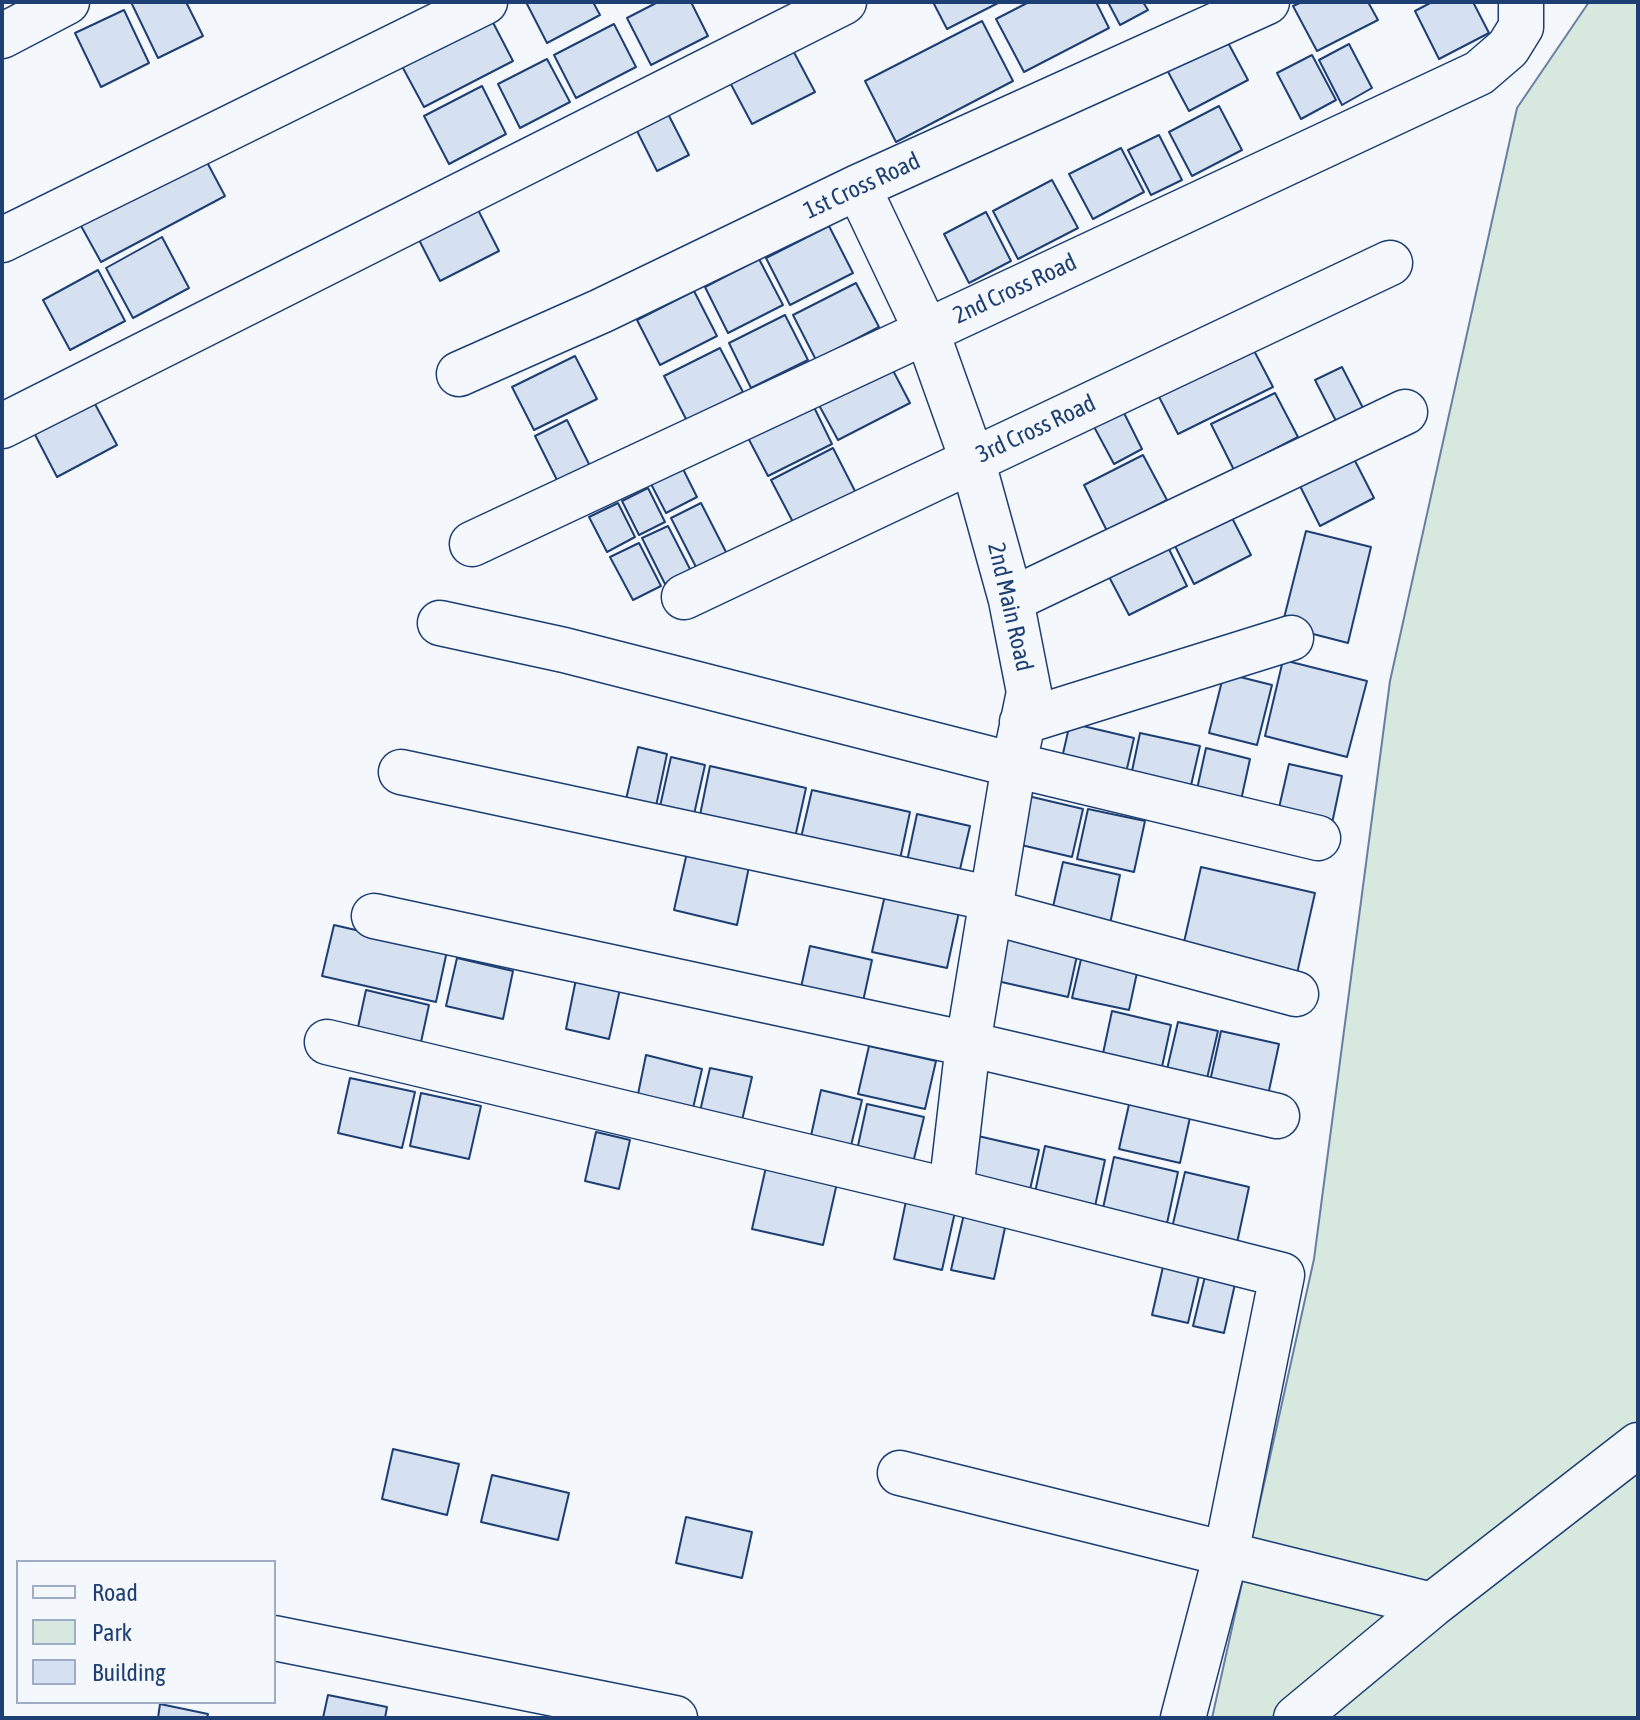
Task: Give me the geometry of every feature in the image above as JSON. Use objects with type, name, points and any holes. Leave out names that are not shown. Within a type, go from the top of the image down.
[{"type":"street","points":[[2,36],[67,2]]},
{"type":"street","points":[[2,240],[485,2]]},
{"type":"street","points":[[2,426],[844,2]]},
{"type":"street","name":"1st Cross Road","points":[[459,374],[601,311],[858,187],[1267,2]]},
{"type":"street","name":"2nd Cross Road","points":[[472,544],[1479,73],[1508,48],[1521,27],[1521,2]]},
{"type":"street","name":"2nd Main Road","points":[[858,187],[926,330],[972,459],[1011,600],[1029,692],[968,1044],[951,1191]]},
{"type":"street","name":"3rd Cross Road","points":[[684,597],[1390,263]]},
{"type":"street","points":[[1011,600],[1405,412]]},
{"type":"street","points":[[440,623],[564,650],[1014,765],[1318,838]]},
{"type":"street","points":[[1022,722],[1291,638]]},
{"type":"street","points":[[401,772],[992,905],[1296,994]]},
{"type":"street","points":[[374,916],[968,1044],[1277,1116]]},
{"type":"street","points":[[327,1042],[951,1191],[1282,1275],[1226,1554],[1183,1718]]},
{"type":"street","points":[[1296,1718],[1432,1605],[1638,1445]]},
{"type":"street","points":[[900,1473],[1432,1605]]},
{"type":"street","points":[[276,1638],[675,1718]]},
{"type":"green space","points":[[1589,2],[1638,2],[1638,1718],[1212,1718],[1314,1259],[1390,681],[1517,108]]},
{"type":"building","points":[[131,2],[186,2],[203,36],[158,58]]},
{"type":"building","points":[[526,2],[593,2],[600,15],[547,43]]},
{"type":"building","points":[[658,2],[691,2],[708,36],[651,65],[627,18]]},
{"type":"building","points":[[933,2],[1000,2],[947,29]]},
{"type":"building","points":[[1029,2],[1096,2],[1109,28],[1024,72],[996,19]]},
{"type":"building","points":[[1108,2],[1143,2],[1148,10],[1120,25]]},
{"type":"building","points":[[1302,2],[1368,2],[1378,20],[1317,51],[1293,6]]},
{"type":"building","points":[[1432,2],[1473,2],[1489,33],[1439,59],[1415,11]]},
{"type":"building","points":[[124,10],[149,63],[101,87],[75,33]]},
{"type":"building","points":[[487,11],[513,61],[424,107],[397,57]]},
{"type":"building","points":[[982,21],[1013,81],[896,142],[865,81]]},
{"type":"building","points":[[614,24],[636,67],[576,98],[554,55]]},
{"type":"building","points":[[1225,37],[1248,80],[1189,111],[1166,68]]},
{"type":"building","points":[[789,43],[815,92],[752,124],[726,75]]},
{"type":"building","points":[[1349,44],[1372,88],[1342,105],[1319,60]]},
{"type":"building","points":[[1312,55],[1336,100],[1301,119],[1277,73]]},
{"type":"building","points":[[547,59],[570,102],[520,128],[498,84]]},
{"type":"building","points":[[482,86],[506,134],[449,164],[424,116]]},
{"type":"building","points":[[664,106],[689,155],[657,171],[633,123]]},
{"type":"building","points":[[1219,106],[1242,150],[1192,176],[1169,132]]},
{"type":"building","points":[[1159,135],[1182,180],[1151,195],[1128,150]]},
{"type":"building","points":[[1121,148],[1144,192],[1093,219],[1069,174]]},
{"type":"building","points":[[200,149],[225,196],[101,262],[75,215]]},
{"type":"building","points":[[1052,180],[1078,228],[1018,259],[993,211]]},
{"type":"building","points":[[475,204],[499,251],[440,281],[416,234]]},
{"type":"building","points":[[986,212],[1011,261],[969,283],[944,234]]},
{"type":"building","points":[[829,226],[853,273],[790,305],[766,258]]},
{"type":"building","points":[[162,237],[189,288],[133,318],[106,268]]},
{"type":"building","points":[[759,259],[783,305],[728,333],[705,287]]},
{"type":"building","points":[[98,270],[125,321],[70,350],[43,300]]},
{"type":"building","points":[[856,283],[879,327],[816,360],[793,315]]},
{"type":"building","points":[[694,291],[717,336],[660,365],[637,320]]},
{"type":"building","points":[[785,315],[808,360],[751,388],[729,343]]},
{"type":"building","points":[[1249,341],[1273,387],[1178,434],[1155,389]]},
{"type":"building","points":[[720,348],[743,392],[687,421],[664,376]]},
{"type":"building","points":[[575,356],[597,399],[534,430],[512,387]]},
{"type":"building","points":[[887,359],[910,403],[838,440],[814,396]]},
{"type":"building","points":[[1342,367],[1363,408],[1336,421],[1315,380]]},
{"type":"building","points":[[88,391],[117,445],[57,477],[29,423]]},
{"type":"building","points":[[1275,393],[1298,437],[1234,470],[1211,424]]},
{"type":"building","points":[[810,399],[832,444],[768,476],[745,432]]},
{"type":"building","points":[[1122,409],[1142,449],[1114,464],[1092,423]]},
{"type":"building","points":[[567,420],[592,470],[560,486],[535,436]]},
{"type":"building","points":[[833,448],[856,493],[794,524],[771,480]]},
{"type":"building","points":[[1143,455],[1167,500],[1107,531],[1084,485]]},
{"type":"building","points":[[1353,457],[1374,498],[1320,526],[1299,484]]},
{"type":"building","points":[[682,467],[697,497],[666,513],[650,482]]},
{"type":"building","points":[[648,488],[665,522],[639,535],[622,501]]},
{"type":"building","points":[[618,503],[635,537],[607,552],[589,517]]},
{"type":"building","points":[[701,503],[727,554],[697,569],[671,518]]},
{"type":"building","points":[[1230,514],[1251,555],[1194,584],[1174,544]]},
{"type":"building","points":[[668,526],[691,571],[665,584],[642,538]]},
{"type":"building","points":[[1306,531],[1371,547],[1348,643],[1282,626]]},
{"type":"building","points":[[1165,541],[1187,586],[1129,615],[1106,571]]},
{"type":"building","points":[[639,543],[661,586],[633,600],[610,557]]},
{"type":"building","points":[[1283,660],[1367,681],[1347,757],[1265,736]]},
{"type":"building","points":[[1224,673],[1272,685],[1257,745],[1209,733]]},
{"type":"building","points":[[1070,723],[1134,738],[1123,786],[1059,771]]},
{"type":"building","points":[[1140,733],[1200,746],[1187,803],[1128,790]]},
{"type":"building","points":[[638,747],[667,754],[655,811],[625,804]]},
{"type":"building","points":[[1206,748],[1250,759],[1238,814],[1194,803]]},
{"type":"building","points":[[671,757],[705,765],[693,819],[659,811]]},
{"type":"building","points":[[1289,764],[1342,776],[1330,833],[1276,821]]},
{"type":"building","points":[[710,766],[806,788],[794,842],[699,820]]},
{"type":"building","points":[[812,790],[910,812],[899,864],[800,842]]},
{"type":"building","points":[[1028,796],[1083,809],[1072,857],[1017,844]]},
{"type":"building","points":[[1088,809],[1145,821],[1134,872],[1077,859]]},
{"type":"building","points":[[917,814],[970,826],[958,878],[906,866]]},
{"type":"building","points":[[688,848],[750,862],[737,925],[674,910]]},
{"type":"building","points":[[1063,862],[1120,875],[1109,929],[1051,916]]},
{"type":"building","points":[[1201,867],[1315,893],[1296,978],[1182,951]]},
{"type":"building","points":[[885,895],[959,912],[947,968],[872,952]]},
{"type":"building","points":[[334,925],[447,951],[436,1002],[322,976]]},
{"type":"building","points":[[1007,935],[1078,951],[1068,997],[997,981]]},
{"type":"building","points":[[810,946],[872,960],[862,1006],[800,992]]},
{"type":"building","points":[[1082,955],[1138,968],[1129,1010],[1072,998]]},
{"type":"building","points":[[457,958],[513,971],[503,1019],[446,1006]]},
{"type":"building","points":[[576,979],[620,989],[609,1039],[566,1029]]},
{"type":"building","points":[[366,990],[429,1005],[418,1056],[355,1041]]},
{"type":"building","points":[[1112,1011],[1171,1025],[1160,1076],[1101,1063]]},
{"type":"building","points":[[1178,1022],[1218,1031],[1205,1087],[1165,1078]]},
{"type":"building","points":[[1221,1031],[1279,1044],[1267,1100],[1209,1086]]},
{"type":"building","points":[[869,1046],[936,1061],[925,1109],[858,1094]]},
{"type":"building","points":[[646,1055],[702,1069],[691,1117],[636,1104]]},
{"type":"building","points":[[710,1068],[752,1077],[740,1129],[698,1120]]},
{"type":"building","points":[[350,1078],[415,1092],[402,1148],[338,1133]]},
{"type":"building","points":[[821,1090],[862,1100],[849,1154],[809,1145]]},
{"type":"building","points":[[421,1093],[481,1106],[469,1159],[410,1146]]},
{"type":"building","points":[[1130,1100],[1191,1113],[1180,1163],[1119,1149]]},
{"type":"building","points":[[867,1104],[924,1117],[912,1167],[856,1155]]},
{"type":"building","points":[[596,1132],[630,1140],[619,1189],[585,1181]]},
{"type":"building","points":[[978,1136],[1039,1150],[1029,1194],[968,1180]]},
{"type":"building","points":[[1045,1146],[1105,1160],[1094,1211],[1034,1197]]},
{"type":"building","points":[[1114,1157],[1178,1172],[1166,1228],[1102,1213]]},
{"type":"building","points":[[766,1167],[837,1183],[823,1245],[752,1229]]},
{"type":"building","points":[[1185,1172],[1249,1187],[1237,1243],[1172,1228]]},
{"type":"building","points":[[906,1201],[955,1212],[942,1270],[894,1259]]},
{"type":"building","points":[[964,1214],[1006,1223],[994,1279],[951,1270]]},
{"type":"building","points":[[1165,1258],[1201,1267],[1188,1323],[1152,1315]]},
{"type":"building","points":[[1207,1268],[1237,1275],[1224,1333],[1193,1326]]},
{"type":"building","points":[[393,1449],[459,1464],[447,1515],[382,1499]]},
{"type":"building","points":[[492,1475],[569,1493],[558,1540],[481,1522]]},
{"type":"building","points":[[686,1517],[752,1532],[742,1578],[676,1563]]},
{"type":"building","points":[[328,1695],[387,1707],[385,1718],[323,1718]]},
{"type":"building","points":[[160,1704],[208,1714],[207,1718],[158,1718]]}]
